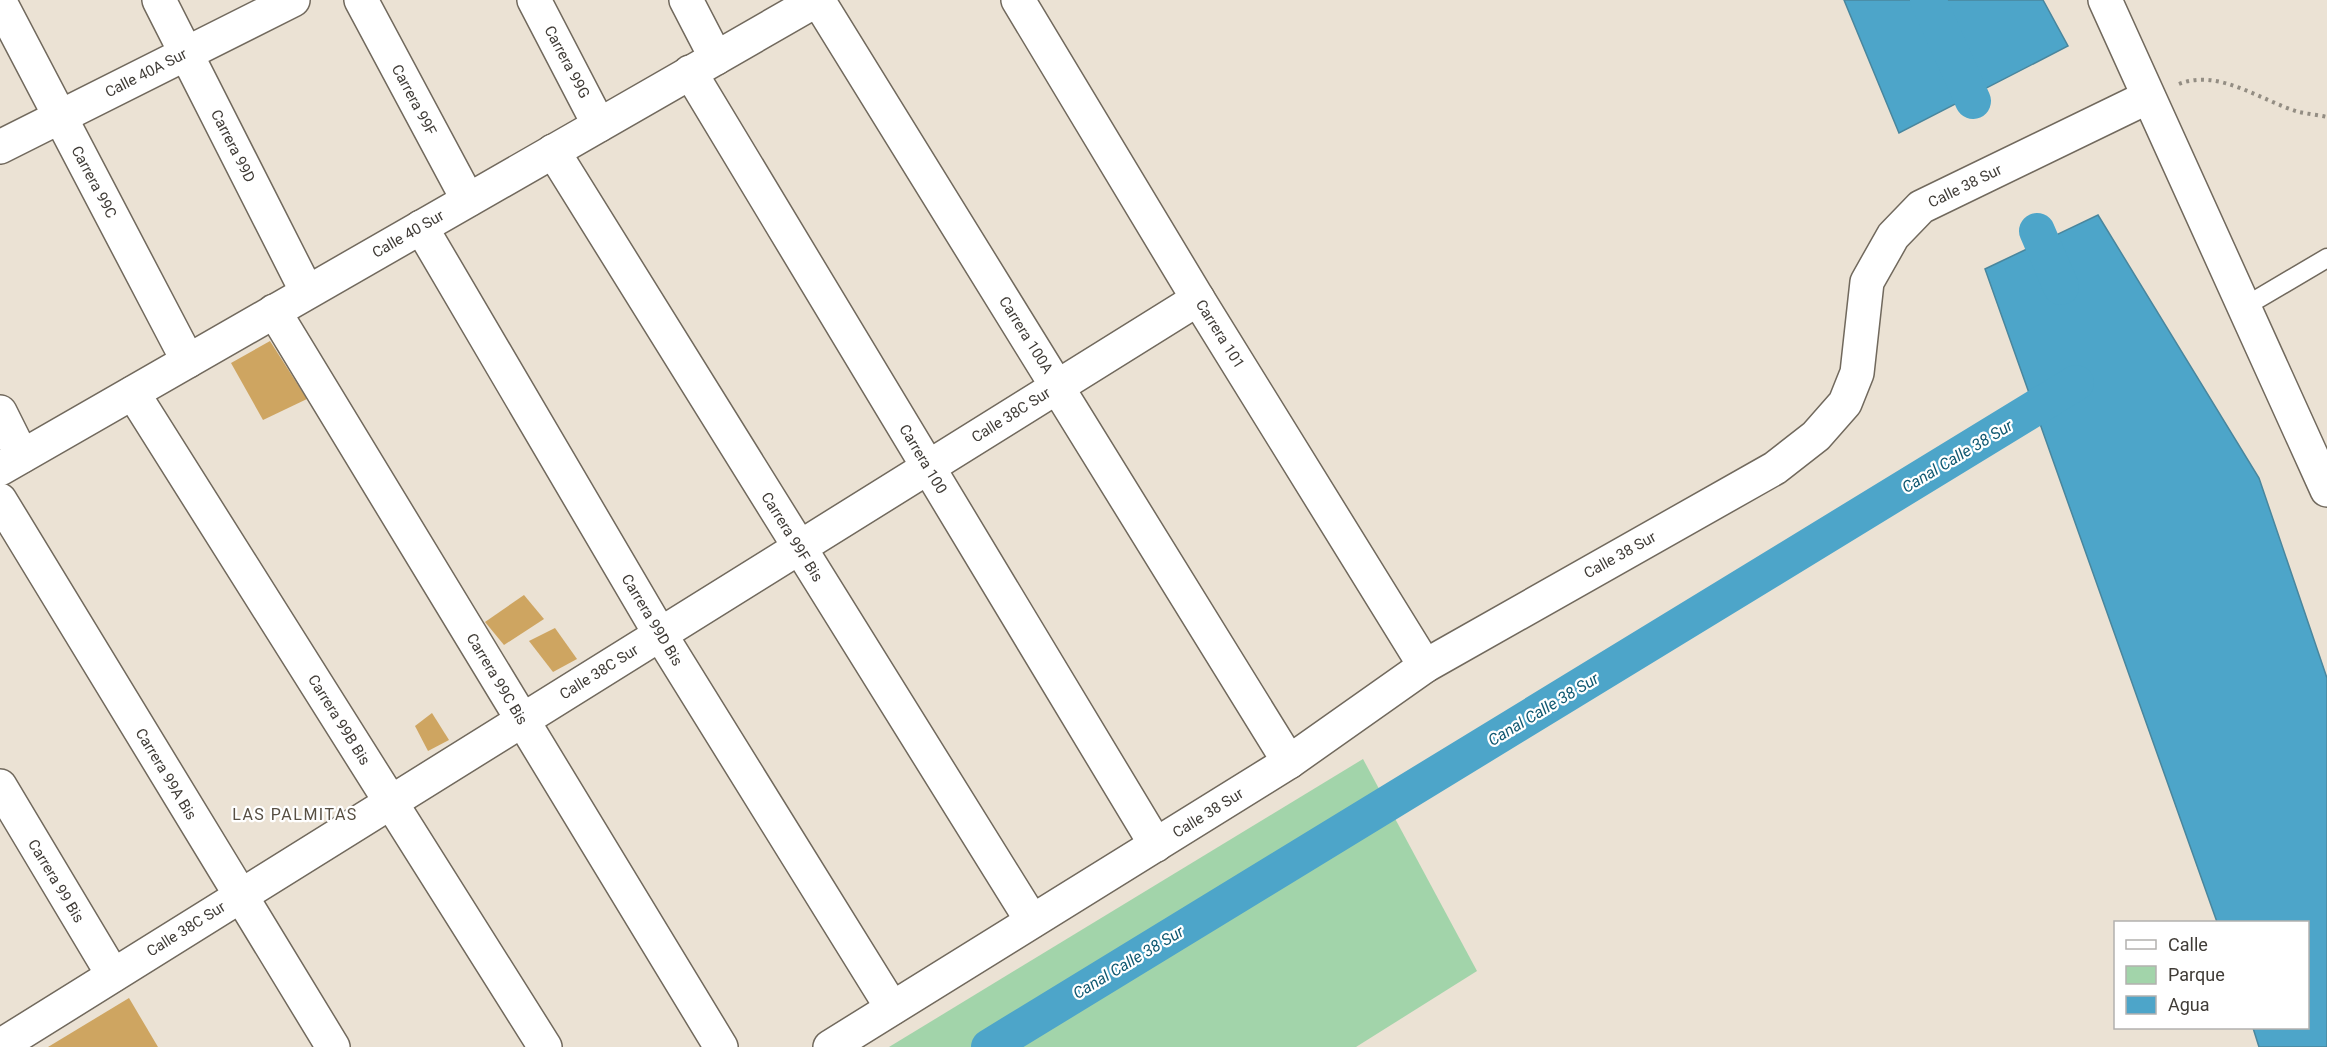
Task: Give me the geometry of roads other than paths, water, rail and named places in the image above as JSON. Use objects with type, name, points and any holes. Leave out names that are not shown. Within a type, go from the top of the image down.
[{"type":"street","name":"Carrera 99D","points":[[159,0],[307,292]]},
{"type":"street","name":"Calle 40A Sur","points":[[0,147],[293,0]]},
{"type":"street","name":"Carrera 99F","points":[[361,0],[468,200]]},
{"type":"street","name":"Carrera 99G","points":[[534,0],[599,125]]},
{"type":"street","name":"Carrera 100","points":[[686,0],[703,65],[928,467],[1156,845]]},
{"type":"street","name":"Calle 40 Sur","points":[[11,462],[818,0]]},
{"type":"street","name":"Carrera 100A","points":[[818,0],[1289,762]]},
{"type":"street","name":"Carrera 101","points":[[1018,0],[1198,299],[1425,666]]},
{"type":"street","points":[[2105,0],[2327,490]]},
{"type":"street","name":"Carrera 99C","points":[[0,2],[188,361]]},
{"type":"street","name":"Calle 38 Sur","points":[[830,1047],[1289,762],[1425,666],[1775,468],[1816,436],[1845,403],[1857,373],[1867,282],[1893,236],[1921,207],[2148,97]]},
{"type":"street","name":"Carrera 99F Bis","points":[[553,151],[1032,921]]},
{"type":"street","name":"Carrera 99D Bis","points":[[421,227],[660,634],[892,1008]]},
{"type":"street","name":"Calle 38C Sur","points":[[0,1046],[1198,299]]},
{"type":"street","name":"Carrera 99C Bis","points":[[274,311],[720,1047]]},
{"type":"street","name":"Carrera 99B Bis","points":[[133,393],[546,1047]]},
{"type":"street","points":[[0,412],[11,462]]},
{"type":"street","name":"Carrera 99A Bis","points":[[0,500],[333,1047]]},
{"type":"street","name":"Carrera 99 Bis","points":[[0,786],[113,975]]},
{"type":"lane","points":[[2244,308],[2327,258]]},
{"type":"water","points":[[1844,0],[2043,0],[2068,46],[1899,133]]},
{"type":"water","points":[[2098,215],[2259,478],[2327,678],[2327,1047],[2259,1047],[2253,1029],[2309,1029],[2309,921],[2217,921],[1985,269]]},
{"type":"waterway","points":[[1928,0],[1973,101]]},
{"type":"waterway","points":[[2037,231],[2061,287]]},
{"type":"waterway","name":"Canal Calle 38 Sur","points":[[989,1047],[2076,383]]},
{"type":"district","name":"LAS PALMITAS","points":[[295,814]]}]
